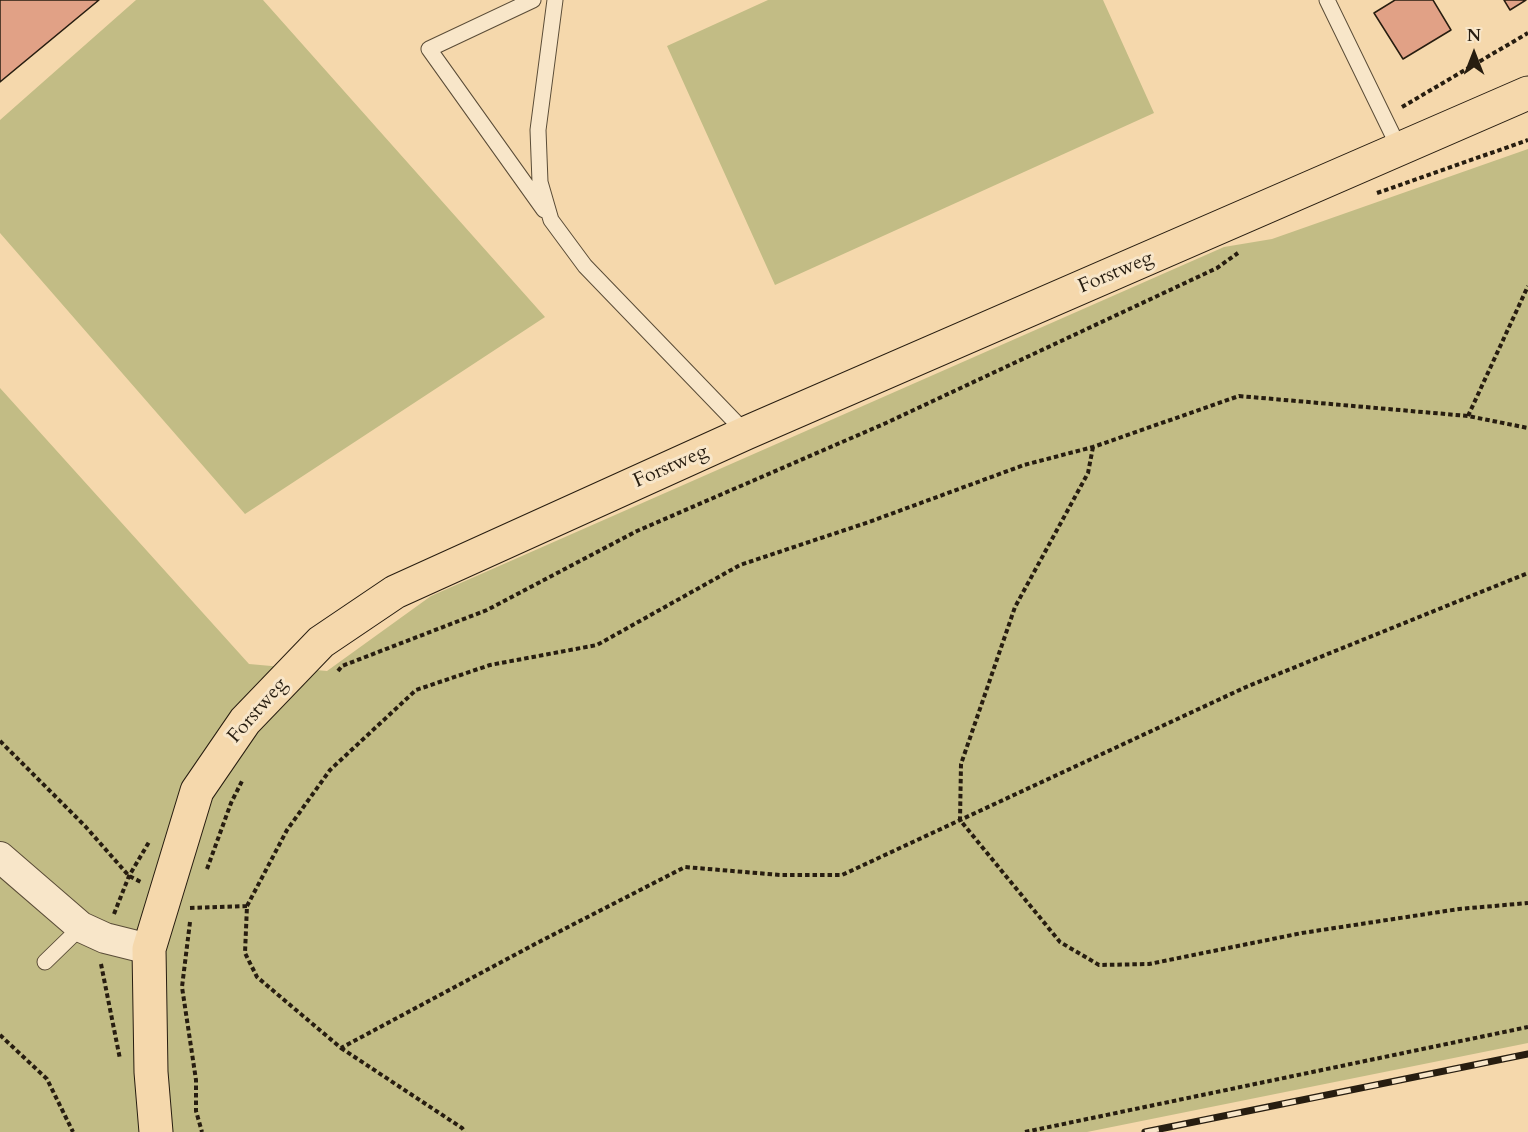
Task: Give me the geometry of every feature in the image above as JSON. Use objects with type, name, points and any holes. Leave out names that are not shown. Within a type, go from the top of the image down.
[{"type":"main road","name":"Forstweg","points":[[156,1132],[151,1072],[149,949],[184,901],[197,791],[245,721],[321,642],[395,592],[746,433],[1528,93]]},
{"type":"street","points":[[0,858],[81,927],[105,938],[149,949]]},
{"type":"lane","points":[[533,0],[429,49],[585,266],[746,433]]},
{"type":"lane","points":[[551,220],[540,182],[538,130],[555,0]]},
{"type":"lane","points":[[1327,0],[1400,150]]},
{"type":"lane","points":[[45,962],[81,927]]},
{"type":"path","points":[[1375,194],[1528,140]]},
{"type":"path","points":[[334,674],[342,666],[487,610],[637,531],[939,398],[1217,268],[1242,250]]},
{"type":"path","points":[[1468,416],[1528,286]]},
{"type":"path","points":[[465,1132],[341,1048],[257,977],[245,953],[247,906],[287,830],[330,770],[416,690],[490,664],[597,645],[740,565],[869,522],[1024,465],[1093,447],[1239,396],[1468,416],[1528,428]]},
{"type":"path","points":[[1093,447],[1088,473],[1015,607],[961,764],[960,820],[1060,942],[1100,965],[1149,964],[1302,933],[1459,909],[1528,903]]},
{"type":"path","points":[[341,1048],[685,867],[780,875],[842,875],[1246,687],[1528,573]]},
{"type":"path","points":[[0,741],[85,826],[129,876],[184,901],[247,906]]},
{"type":"path","points":[[204,877],[231,803],[246,774]]},
{"type":"path","points":[[184,901],[182,987],[196,1080],[196,1111],[202,1132]]},
{"type":"path","points":[[1025,1132],[1528,1027]]},
{"type":"path","points":[[0,1035],[47,1079],[73,1132]]},
{"type":"shaded area","points":[[136,0],[263,0],[545,317],[245,514],[0,233],[0,120]]},
{"type":"shaded area","points":[[768,0],[1103,0],[1154,113],[775,285],[667,46]]},
{"type":"shaded area","points":[[1528,149],[1528,1043],[1087,1132],[0,1132],[0,388],[249,664],[327,671],[431,596],[1224,247],[1272,239]]},
{"type":"building","points":[[0,0],[99,0],[0,82]]},
{"type":"building","points":[[1395,0],[1433,0],[1451,30],[1403,59],[1374,13]]},
{"type":"building","points":[[1504,0],[1526,0],[1510,10]]},
{"type":"railway","points":[[1145,1132],[1528,1054]]}]
